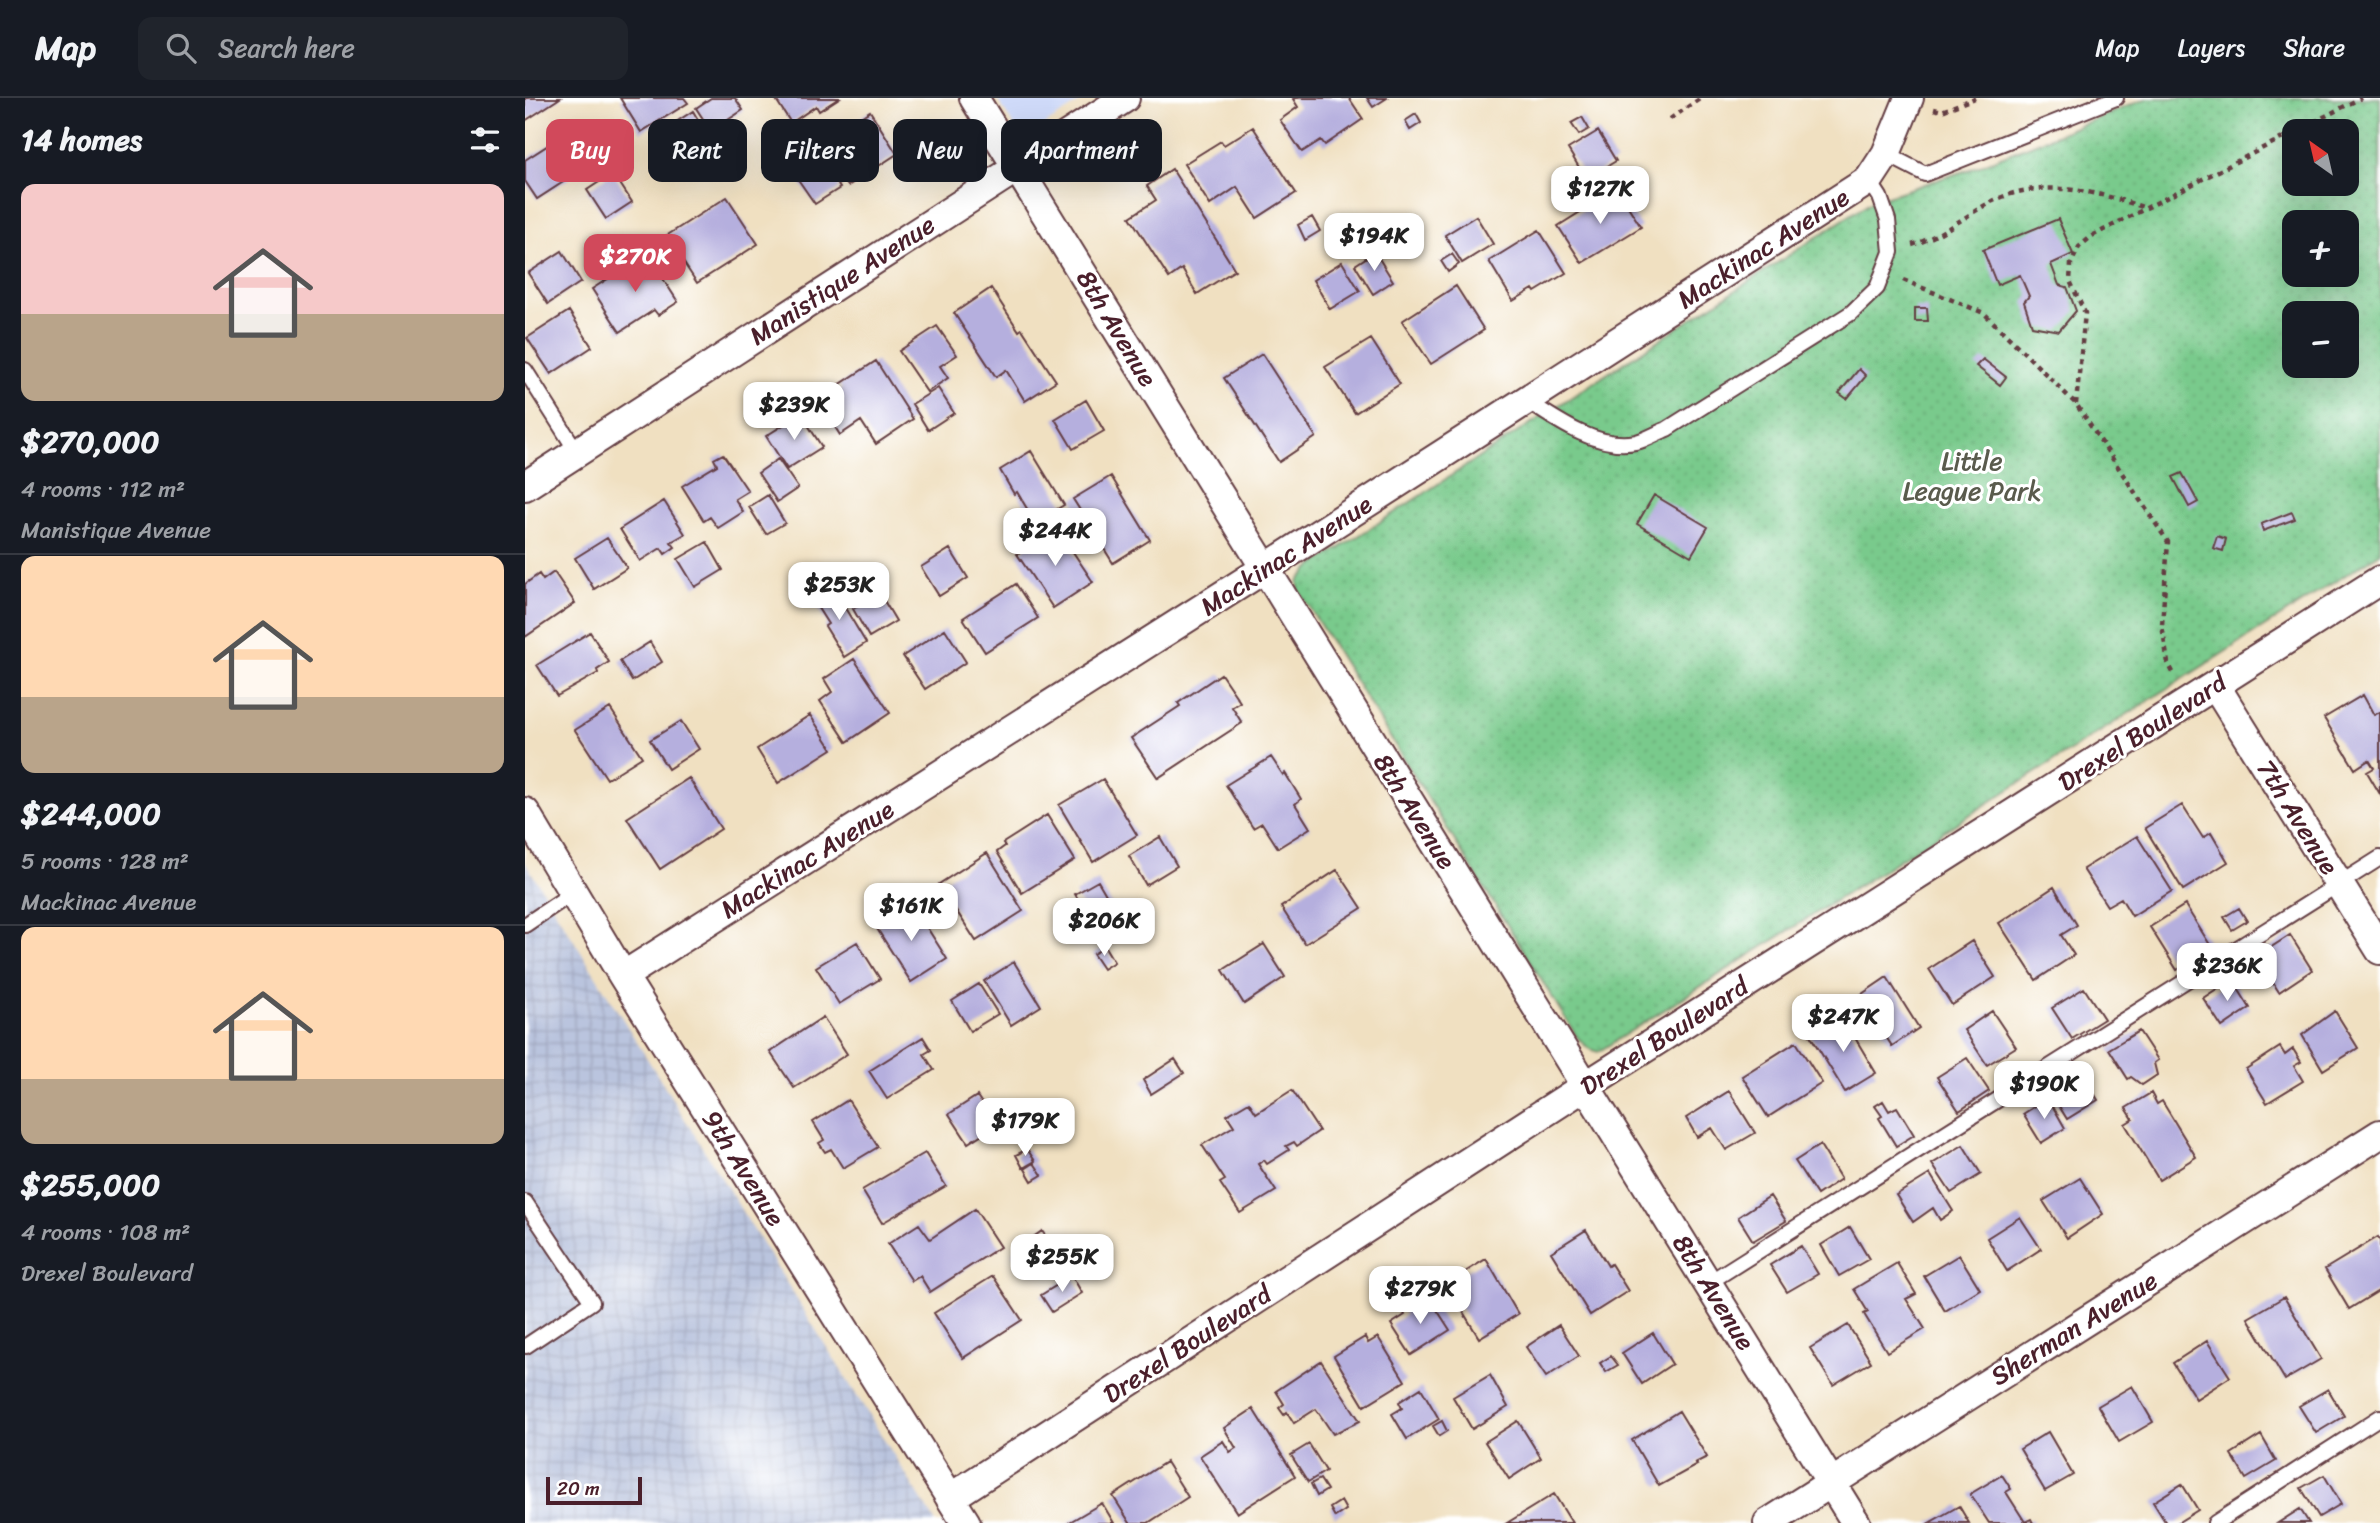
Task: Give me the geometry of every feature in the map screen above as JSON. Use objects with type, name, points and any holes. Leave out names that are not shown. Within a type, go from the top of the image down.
[{"type":"street","name":"8th Avenue","points":[[974,98],[1001,140]]},
{"type":"street","name":"Manistique Avenue","points":[[1092,119],[1125,98]]},
{"type":"street","name":"Mackinac Avenue","points":[[623,976],[1264,569],[1869,180],[1921,103]]},
{"type":"street","name":"Manistique Avenue","points":[[525,485],[1001,177]]},
{"type":"street","name":"8th Avenue","points":[[1028,182],[1264,569],[1587,1085],[1856,1523]]},
{"type":"street","name":"Drexel Boulevard","points":[[950,1498],[1587,1085],[2380,580]]},
{"type":"street","name":"7th Avenue","points":[[2215,685],[2380,950]]},
{"type":"street","name":"9th Avenue","points":[[525,811],[623,976],[966,1523]]},
{"type":"street","name":"Sherman Avenue","points":[[1768,1523],[2380,1134]]},
{"type":"lane","points":[[1886,154],[1925,174],[2116,98]]},
{"type":"lane","points":[[1526,400],[1560,424],[1584,434],[1607,441],[1636,442],[1667,429],[1851,313],[1877,288],[1891,251],[1888,220],[1880,197],[1869,180]]},
{"type":"lane","points":[[525,370],[577,452]]},
{"type":"lane","points":[[1708,1283],[2380,858]]},
{"type":"lane","points":[[525,925],[573,892]]},
{"type":"lane","points":[[525,1202],[592,1302],[525,1345]]},
{"type":"lane","points":[[2215,1523],[2380,1416]]},
{"type":"path","points":[[1670,119],[1701,98]]},
{"type":"path","points":[[1921,103],[1942,111],[1975,98]]},
{"type":"path","points":[[2320,119],[2361,98]]},
{"type":"path","points":[[2076,404],[2085,313],[2070,281],[2071,264],[2079,247],[2092,236],[2282,139]]},
{"type":"path","points":[[1891,251],[1931,239],[1994,200],[2029,189],[2062,188],[2146,208]]},
{"type":"path","points":[[1883,272],[1984,313],[2076,404],[2168,542],[2162,625],[2168,663],[2189,702]]},
{"type":"shaded area","points":[[996,98],[1087,98],[1054,119],[1010,119]]},
{"type":"shaded area","points":[[525,862],[936,1523],[525,1523]]},
{"type":"green space","name":"Little League Park","points":[[2148,98],[2380,98],[2380,553],[1598,1052],[1588,1048],[1577,1037],[1299,591],[1298,581],[1311,567],[1872,201],[1971,169]]},
{"type":"building","points":[[525,98],[560,98],[525,121]]},
{"type":"building","points":[[620,98],[684,98],[688,103],[662,119],[648,119],[648,128],[641,132]]},
{"type":"building","points":[[711,98],[735,98],[743,110],[729,119],[703,119],[696,108]]},
{"type":"building","points":[[775,98],[839,98],[819,111],[816,106],[797,119],[788,119]]},
{"type":"building","points":[[1349,98],[1363,119],[1325,145],[1321,140],[1302,152],[1280,120],[1298,107],[1293,99]]},
{"type":"building","points":[[1367,98],[1387,98],[1373,107]]},
{"type":"building","points":[[693,111],[698,119],[681,119]]},
{"type":"building","points":[[870,111],[875,119],[858,119]]},
{"type":"building","points":[[1416,114],[1421,123],[1410,130],[1405,121]]},
{"type":"building","points":[[1582,117],[1589,129],[1579,135],[1571,123]]},
{"type":"building","points":[[879,125],[893,148],[893,157],[879,166]]},
{"type":"building","points":[[1253,127],[1296,193],[1257,218],[1237,187],[1210,205],[1184,164],[1221,141],[1224,145]]},
{"type":"building","points":[[1598,131],[1616,161],[1586,179],[1568,149]]},
{"type":"building","points":[[546,147],[546,182],[563,182],[537,199],[525,181],[525,160]]},
{"type":"building","points":[[1172,169],[1235,270],[1197,294],[1182,269],[1169,278],[1130,217],[1156,200],[1147,186],[1153,182],[1162,182],[1162,176]]},
{"type":"building","points":[[599,182],[619,182],[632,202],[606,219],[587,190]]},
{"type":"building","points":[[800,182],[842,182],[838,185],[840,188],[815,204]]},
{"type":"building","points":[[1617,189],[1641,227],[1582,263],[1558,226]]},
{"type":"building","points":[[727,197],[758,244],[697,283],[666,236]]},
{"type":"building","points":[[1476,216],[1493,244],[1462,263],[1445,235]]},
{"type":"building","points":[[1312,217],[1320,231],[1305,240],[1298,225]]},
{"type":"building","points":[[2058,219],[2073,254],[2051,264],[2059,285],[2067,287],[2076,311],[2059,331],[2032,326],[2024,302],[2029,296],[2020,275],[1997,285],[1983,250]]},
{"type":"building","points":[[1539,230],[1566,273],[1535,292],[1533,289],[1513,301],[1489,261]]},
{"type":"building","points":[[562,251],[581,282],[548,304],[528,273]]},
{"type":"building","points":[[1375,252],[1393,281],[1373,294],[1355,265]]},
{"type":"building","points":[[647,254],[678,302],[658,315],[654,310],[620,332],[592,289]]},
{"type":"building","points":[[1452,254],[1459,264],[1448,272],[1441,261]]},
{"type":"building","points":[[1342,262],[1360,291],[1330,309],[1313,280]]},
{"type":"building","points":[[1456,286],[1484,330],[1431,364],[1402,321]]},
{"type":"building","points":[[991,288],[1056,381],[1025,401],[1006,370],[996,377],[954,313]]},
{"type":"building","points":[[1915,308],[1927,308],[1928,321],[1915,321]]},
{"type":"building","points":[[569,311],[592,347],[551,374],[527,338]]},
{"type":"building","points":[[937,326],[957,355],[940,366],[948,378],[927,392],[899,351]]},
{"type":"building","points":[[1371,339],[1400,384],[1355,413],[1325,367]]},
{"type":"building","points":[[1262,354],[1316,437],[1279,462],[1224,378]]},
{"type":"building","points":[[1983,359],[2006,377],[2000,385],[1976,366]]},
{"type":"building","points":[[876,361],[913,419],[876,444],[861,421],[840,435],[820,403],[842,389],[839,385]]},
{"type":"building","points":[[1859,369],[1866,376],[1847,399],[1839,393]]},
{"type":"building","points":[[938,388],[954,413],[928,430],[912,404]]},
{"type":"building","points":[[1086,400],[1104,431],[1073,449],[1055,419]]},
{"type":"building","points":[[801,414],[822,447],[787,469],[766,436]]},
{"type":"building","points":[[1031,451],[1064,505],[1035,522],[1000,470]]},
{"type":"building","points":[[723,454],[748,491],[735,499],[743,512],[718,528],[710,517],[704,521],[682,486],[717,465],[714,459]]},
{"type":"building","points":[[778,459],[798,488],[777,502],[758,473]]},
{"type":"building","points":[[2182,473],[2198,502],[2189,507],[2173,477]]},
{"type":"building","points":[[1111,476],[1150,540],[1113,563],[1073,499]]},
{"type":"building","points":[[768,495],[785,523],[766,534],[749,507]]},
{"type":"building","points":[[1654,495],[1708,527],[1691,556],[1637,524]]},
{"type":"building","points":[[664,501],[685,534],[671,542],[675,547],[665,554],[661,548],[640,561],[620,529]]},
{"type":"building","points":[[2292,512],[2295,519],[2263,531],[2261,524]]},
{"type":"building","points":[[1057,528],[1093,582],[1053,608],[1017,554]]},
{"type":"building","points":[[2217,536],[2226,539],[2223,551],[2213,548]]},
{"type":"building","points":[[607,538],[627,568],[594,589],[575,558]]},
{"type":"building","points":[[707,542],[723,570],[695,587],[678,559]]},
{"type":"building","points":[[950,549],[968,578],[939,596],[921,567]]},
{"type":"building","points":[[554,572],[575,603],[525,637],[525,584],[539,574],[543,580]]},
{"type":"building","points":[[1016,584],[1038,618],[985,652],[963,618]]},
{"type":"building","points":[[826,587],[832,595],[836,593],[866,643],[844,657],[825,626],[828,624],[813,595]]},
{"type":"building","points":[[880,594],[896,621],[869,637],[853,609]]},
{"type":"building","points":[[945,629],[966,662],[925,689],[903,656]]},
{"type":"building","points":[[590,632],[609,662],[597,670],[598,673],[557,696],[537,665]]},
{"type":"building","points":[[650,642],[662,662],[632,681],[620,661]]},
{"type":"building","points":[[854,659],[890,713],[847,742],[820,701],[832,692],[824,679]]},
{"type":"building","points":[[1221,674],[1240,702],[1232,707],[1242,723],[1158,778],[1131,738],[1180,706],[1178,703]]},
{"type":"building","points":[[2363,695],[2374,715],[2380,712],[2380,794],[2367,772],[2374,768],[2369,760],[2355,769],[2324,718]]},
{"type":"building","points":[[610,708],[642,757],[607,779],[575,730]]},
{"type":"building","points":[[810,715],[832,749],[778,783],[757,749]]},
{"type":"building","points":[[681,721],[699,749],[668,769],[650,740]]},
{"type":"building","points":[[1271,757],[1301,799],[1295,804],[1310,828],[1278,848],[1262,823],[1253,828],[1226,785]]},
{"type":"building","points":[[689,778],[721,829],[660,869],[627,818]]},
{"type":"building","points":[[1103,779],[1137,835],[1093,862],[1059,805]]},
{"type":"building","points":[[2182,805],[2203,838],[2211,833],[2228,862],[2183,890],[2145,828]]},
{"type":"building","points":[[1047,815],[1075,860],[1022,893],[997,852],[1005,846],[1003,843]]},
{"type":"building","points":[[2137,836],[2172,891],[2132,916],[2121,898],[2107,906],[2083,869]]},
{"type":"building","points":[[1160,837],[1177,866],[1146,885],[1129,856]]},
{"type":"building","points":[[987,853],[1023,911],[976,941],[939,884]]},
{"type":"building","points":[[1337,870],[1362,908],[1305,944],[1281,907]]},
{"type":"building","points":[[1098,881],[1116,912],[1094,926],[1075,894]]},
{"type":"building","points":[[2054,887],[2077,925],[2061,935],[2074,955],[2036,980],[1999,923]]},
{"type":"building","points":[[912,904],[947,959],[911,982],[876,927]]},
{"type":"building","points":[[2185,905],[2212,948],[2177,970],[2150,927]]},
{"type":"building","points":[[2239,908],[2247,921],[2232,930],[2224,917]]},
{"type":"building","points":[[2290,935],[2312,970],[2279,992],[2256,957]]},
{"type":"building","points":[[1972,941],[1995,977],[1952,1005],[1929,969]]},
{"type":"building","points":[[857,942],[880,979],[839,1004],[816,967]]},
{"type":"building","points":[[1264,944],[1285,977],[1244,1004],[1223,970]]},
{"type":"building","points":[[1105,947],[1114,962],[1103,969],[1093,954]]},
{"type":"building","points":[[1014,962],[1041,1006],[1011,1025],[984,981]]},
{"type":"building","points":[[1887,977],[1919,1028],[1892,1046],[1859,996]]},
{"type":"building","points":[[2232,979],[2250,1008],[2222,1027],[2203,998]]},
{"type":"building","points":[[979,984],[998,1014],[970,1031],[952,1001]]},
{"type":"building","points":[[2084,988],[2104,1019],[2072,1039],[2052,1008]]},
{"type":"building","points":[[1992,1011],[2016,1047],[1987,1065],[1964,1030]]},
{"type":"building","points":[[2335,1011],[2358,1048],[2323,1070],[2302,1035]]},
{"type":"building","points":[[1842,1016],[1876,1073],[1845,1092],[1810,1035]]},
{"type":"building","points":[[823,1017],[847,1054],[794,1088],[770,1052]]},
{"type":"building","points":[[2139,1031],[2158,1060],[2154,1063],[2157,1075],[2142,1085],[2131,1077],[2128,1079],[2109,1049]]},
{"type":"building","points":[[923,1037],[931,1050],[924,1054],[934,1070],[887,1099],[869,1071]]},
{"type":"building","points":[[1796,1042],[1822,1083],[1768,1117],[1742,1076]]},
{"type":"building","points":[[2280,1047],[2285,1055],[2293,1049],[2301,1062],[2294,1066],[2303,1081],[2267,1103],[2246,1069]]},
{"type":"building","points":[[1967,1058],[1989,1091],[1959,1111],[1937,1077]]},
{"type":"building","points":[[1175,1059],[1184,1073],[1151,1094],[1143,1080]]},
{"type":"building","points":[[2079,1069],[2098,1100],[2067,1119],[2048,1088]]},
{"type":"building","points":[[1292,1090],[1319,1131],[1297,1146],[1294,1142],[1286,1146],[1289,1150],[1267,1164],[1264,1160],[1258,1164],[1276,1191],[1240,1213],[1220,1183],[1225,1180],[1202,1145],[1234,1126],[1227,1115],[1249,1102],[1256,1113]]},
{"type":"building","points":[[1729,1091],[1755,1133],[1726,1150],[1712,1128],[1697,1137],[1686,1118]]},
{"type":"building","points":[[2151,1093],[2157,1104],[2162,1101],[2196,1157],[2159,1180],[2125,1124],[2133,1119],[2126,1108]]},
{"type":"building","points":[[977,1096],[996,1125],[968,1143],[949,1114]]},
{"type":"building","points":[[2048,1098],[2065,1128],[2041,1143],[2023,1114]]},
{"type":"building","points":[[848,1100],[878,1147],[843,1168],[831,1149],[825,1152],[819,1143],[824,1140],[813,1122]]},
{"type":"building","points":[[1883,1101],[1889,1111],[1897,1107],[1914,1135],[1896,1146],[1875,1106]]},
{"type":"building","points":[[1029,1122],[1036,1134],[1026,1140],[1019,1128]]},
{"type":"building","points":[[1820,1145],[1841,1179],[1817,1195],[1795,1161]]},
{"type":"building","points":[[1963,1145],[1981,1174],[1951,1193],[1932,1164]]},
{"type":"building","points":[[1027,1149],[1035,1161],[1023,1168],[1016,1155]]},
{"type":"building","points":[[925,1153],[946,1186],[882,1223],[862,1190]]},
{"type":"building","points":[[1034,1163],[1042,1175],[1032,1181],[1025,1169]]},
{"type":"building","points":[[1930,1174],[1953,1211],[1940,1220],[1933,1208],[1913,1222],[1896,1195]]},
{"type":"building","points":[[2080,1178],[2103,1214],[2067,1238],[2043,1201]]},
{"type":"building","points":[[1770,1196],[1786,1221],[1753,1241],[1738,1217]]},
{"type":"building","points":[[975,1209],[1000,1247],[930,1292],[920,1276],[912,1281],[888,1244],[919,1224],[930,1239]]},
{"type":"building","points":[[2020,1217],[2041,1249],[2007,1271],[1987,1238]]},
{"type":"building","points":[[1850,1227],[1869,1259],[1839,1276],[1821,1245]]},
{"type":"building","points":[[1586,1230],[1608,1266],[1611,1264],[1628,1291],[1590,1315],[1551,1252]]},
{"type":"building","points":[[1042,1231],[1054,1248],[1023,1269],[1012,1252]]},
{"type":"building","points":[[2378,1237],[2380,1290],[2349,1309],[2325,1269]]},
{"type":"building","points":[[1801,1246],[1818,1274],[1787,1292],[1770,1265]]},
{"type":"building","points":[[1959,1255],[1980,1289],[1945,1311],[1924,1276]]},
{"type":"building","points":[[1486,1259],[1518,1314],[1479,1338],[1446,1284]]},
{"type":"building","points":[[1897,1263],[1916,1294],[1906,1299],[1925,1329],[1887,1352],[1864,1314],[1868,1312],[1854,1289]]},
{"type":"building","points":[[993,1276],[1022,1320],[963,1358],[934,1313]]},
{"type":"building","points":[[1072,1276],[1082,1293],[1052,1312],[1041,1295]]},
{"type":"building","points":[[2284,1297],[2321,1359],[2285,1380],[2248,1318]]},
{"type":"building","points":[[1430,1299],[1450,1330],[1411,1355],[1391,1324],[1405,1315],[1403,1311],[1415,1303],[1417,1308]]},
{"type":"building","points":[[1559,1325],[1579,1356],[1546,1377],[1526,1347]]},
{"type":"building","points":[[1848,1325],[1871,1362],[1833,1385],[1810,1348]]},
{"type":"building","points":[[1653,1333],[1672,1364],[1642,1384],[1622,1353]]},
{"type":"building","points":[[1365,1337],[1368,1343],[1378,1337],[1405,1381],[1364,1406],[1334,1356]]},
{"type":"building","points":[[2207,1341],[2230,1377],[2196,1399],[2173,1363]]},
{"type":"building","points":[[1611,1356],[1618,1365],[1606,1372],[1600,1363]]},
{"type":"building","points":[[1321,1361],[1360,1421],[1333,1434],[1316,1409],[1294,1423],[1287,1412],[1284,1415],[1279,1408],[1284,1404],[1276,1391]]},
{"type":"building","points":[[1490,1375],[1508,1407],[1472,1429],[1453,1397]]},
{"type":"building","points":[[2132,1386],[2153,1422],[2119,1442],[2098,1406]]},
{"type":"building","points":[[1421,1388],[1439,1419],[1407,1439],[1392,1414],[1402,1408],[1399,1402]]},
{"type":"building","points":[[2328,1389],[2344,1416],[2316,1433],[2299,1406]]},
{"type":"building","points":[[1253,1409],[1295,1476],[1237,1513],[1200,1456],[1223,1441],[1230,1452],[1236,1448],[1224,1428]]},
{"type":"building","points":[[1679,1411],[1707,1457],[1659,1486],[1632,1440]]},
{"type":"building","points":[[1442,1421],[1447,1431],[1439,1436],[1433,1426]]},
{"type":"building","points":[[1518,1421],[1541,1458],[1509,1479],[1485,1442]]},
{"type":"building","points":[[2048,1432],[2073,1475],[2045,1491],[2020,1449]]},
{"type":"building","points":[[2261,1435],[2276,1461],[2246,1479],[2231,1454]]},
{"type":"building","points":[[1309,1444],[1326,1471],[1308,1482],[1291,1455]]},
{"type":"building","points":[[1166,1462],[1188,1497],[1148,1523],[1130,1523],[1113,1496]]},
{"type":"building","points":[[2002,1475],[2011,1489],[2006,1492],[2025,1522],[2031,1519],[2033,1523],[1989,1523],[1970,1494]]},
{"type":"building","points":[[2324,1475],[2341,1504],[2319,1517],[2301,1488]]},
{"type":"building","points":[[1320,1479],[1327,1490],[1317,1496],[1311,1484]]},
{"type":"building","points":[[2182,1484],[2198,1510],[2177,1523],[2166,1523],[2153,1502]]},
{"type":"building","points":[[1554,1494],[1572,1523],[1507,1523]]},
{"type":"building","points":[[1341,1501],[1346,1510],[1335,1517],[1330,1508]]},
{"type":"building","points":[[1102,1503],[1114,1523],[1068,1523]]},
{"type":"building","points":[[1959,1506],[1969,1523],[1929,1523]]},
{"type":"building","points":[[2300,1509],[2309,1523],[2278,1523]]}]
